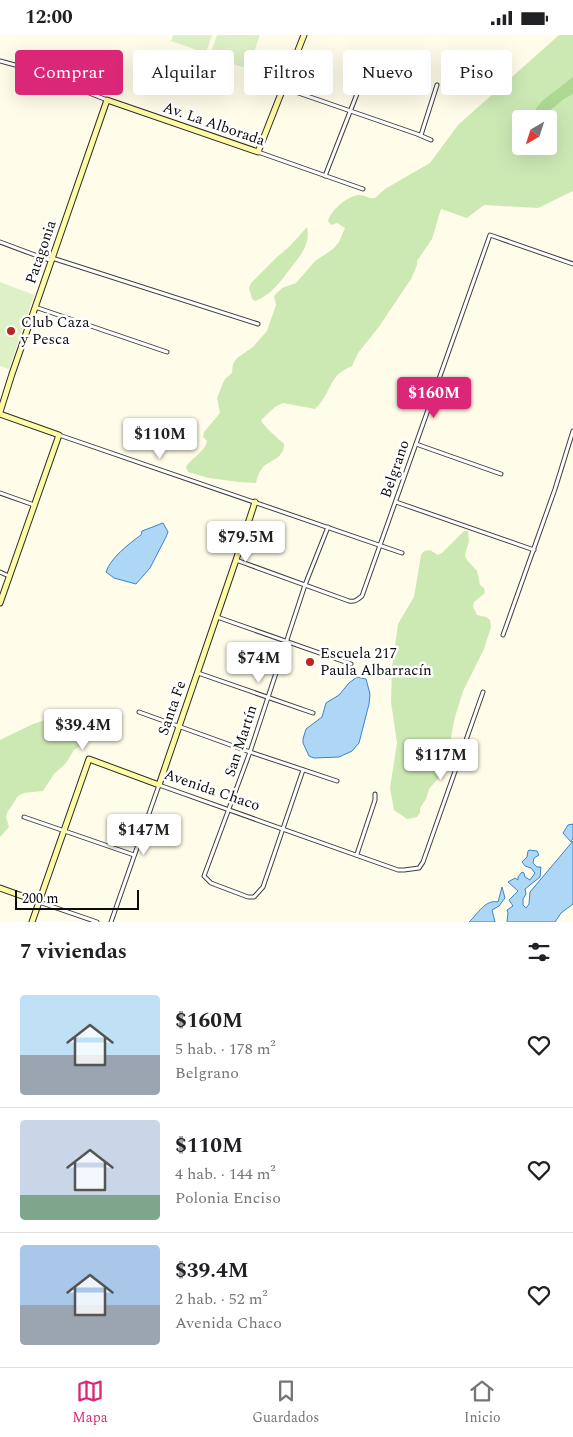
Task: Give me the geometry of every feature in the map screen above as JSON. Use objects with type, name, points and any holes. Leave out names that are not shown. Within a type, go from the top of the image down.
[{"type":"main road","points":[[298,50],[304,35]]},
{"type":"main road","points":[[258,152],[281,95]]},
{"type":"main road","name":"Av. La Alborada","points":[[107,100],[258,152]]},
{"type":"main road","name":"Patagonia","points":[[0,413],[35,307],[48,259],[107,100]]},
{"type":"main road","points":[[0,413],[59,435],[0,603]]},
{"type":"main road","name":"Santa Fe","points":[[159,785],[255,502]]},
{"type":"main road","name":"Avenida Chaco","points":[[64,832],[89,759],[159,785]]},
{"type":"main road","points":[[32,922],[64,832]]},
{"type":"main road","points":[[0,888],[39,902]]},
{"type":"street","name":"Av. La Alborada","points":[[0,61],[26,68],[107,100]]},
{"type":"street","points":[[421,135],[438,85]]},
{"type":"street","points":[[305,95],[431,140]]},
{"type":"street","points":[[325,177],[357,95]]},
{"type":"street","name":"Av. La Alborada","points":[[258,152],[363,189]]},
{"type":"street","name":"Belgrano","points":[[305,585],[354,602],[362,596],[490,235],[573,264]]},
{"type":"street","points":[[0,242],[48,259],[258,324]]},
{"type":"street","points":[[35,307],[167,352]]},
{"type":"street","points":[[503,635],[555,489],[573,431]]},
{"type":"street","points":[[59,435],[402,553]]},
{"type":"street","points":[[416,444],[501,474]]},
{"type":"street","points":[[0,493],[35,505]]},
{"type":"street","points":[[396,502],[534,550]]},
{"type":"street","name":"San Martín","points":[[284,828],[263,887],[259,894],[254,897],[248,897],[211,883],[204,876],[250,752],[305,585],[328,527]]},
{"type":"street","points":[[236,560],[305,585]]},
{"type":"street","points":[[0,572],[10,576]]},
{"type":"street","points":[[216,616],[351,664]]},
{"type":"street","points":[[198,673],[313,713]]},
{"type":"street","name":"Avenida Chaco","points":[[159,785],[398,870],[413,869],[419,867],[423,862],[483,692]]},
{"type":"street","points":[[139,712],[337,781]]},
{"type":"street","points":[[284,828],[303,770]]},
{"type":"street","name":"Santa Fe","points":[[111,922],[159,785]]},
{"type":"street","points":[[357,854],[375,800],[375,794]]},
{"type":"street","points":[[24,817],[134,855]]},
{"type":"street","points":[[39,902],[96,922]]},
{"type":"green space","points":[[173,35],[212,35],[207,50],[197,50],[171,41]]},
{"type":"green space","points":[[217,35],[260,35],[255,50],[244,50],[244,68],[234,64],[234,50],[212,50]]},
{"type":"green space","points":[[559,35],[573,35],[573,191],[538,208],[484,205],[467,218],[441,209],[432,239],[417,261],[411,279],[378,328],[358,353],[352,366],[338,374],[325,397],[315,409],[283,403],[275,407],[261,420],[284,444],[282,453],[266,464],[258,475],[256,483],[209,478],[188,472],[186,467],[201,452],[207,441],[203,437],[204,432],[220,413],[217,398],[225,379],[232,373],[233,364],[237,358],[253,347],[267,331],[276,305],[274,296],[282,288],[296,283],[315,261],[333,249],[339,242],[345,228],[337,223],[331,225],[328,221],[332,212],[354,196],[361,195],[375,198],[385,189],[430,163],[458,125],[492,95],[512,95],[512,77]]},
{"type":"green space","points":[[573,77],[573,94],[550,110],[535,110],[542,101]]},
{"type":"green space","points":[[307,227],[306,244],[294,264],[270,292],[255,301],[252,299],[249,288],[251,283]]},
{"type":"green space","name":"Club Caza y Pesca","points":[[0,282],[34,295],[9,369],[0,366]]},
{"type":"green space","points":[[464,531],[468,531],[469,541],[465,555],[477,571],[480,585],[484,588],[485,593],[474,602],[473,607],[477,615],[490,620],[491,627],[484,649],[463,691],[455,717],[448,752],[439,777],[429,789],[417,817],[407,819],[394,810],[390,788],[397,743],[391,702],[392,667],[398,624],[414,597],[421,555],[424,551],[430,550],[438,555],[442,553]]},
{"type":"green space","points":[[81,709],[85,710],[92,724],[88,738],[74,750],[43,791],[24,793],[18,796],[7,813],[6,817],[9,827],[0,837],[0,740],[33,724]]},
{"type":"water","points":[[163,523],[168,532],[166,537],[150,568],[136,584],[114,578],[106,572],[116,556],[141,535],[142,531]]},
{"type":"water","points":[[357,677],[366,679],[370,694],[359,743],[352,751],[339,757],[314,758],[309,756],[303,743],[306,729],[322,717],[326,703],[339,695]]},
{"type":"water","points":[[573,824],[573,838],[571,842],[563,833],[568,825]]},
{"type":"water","points":[[573,841],[573,904],[561,913],[555,922],[507,922],[507,910],[513,906],[509,900],[518,891],[508,882],[515,878],[518,880],[522,872],[530,880],[535,873],[522,862],[527,857],[528,851],[537,851],[539,855],[534,858],[533,863],[537,867],[541,867],[540,877],[525,889],[526,894],[523,899],[523,905],[526,908],[529,904],[530,892]]},
{"type":"water","points":[[502,887],[505,898],[499,906],[492,910],[495,922],[469,922],[485,905],[498,902]]},
{"type":"place","name":"Club Caza y Pesca","points":[[11,331]]},
{"type":"place","name":"Escuela 217 Paula Albarracín","points":[[310,662]]}]
